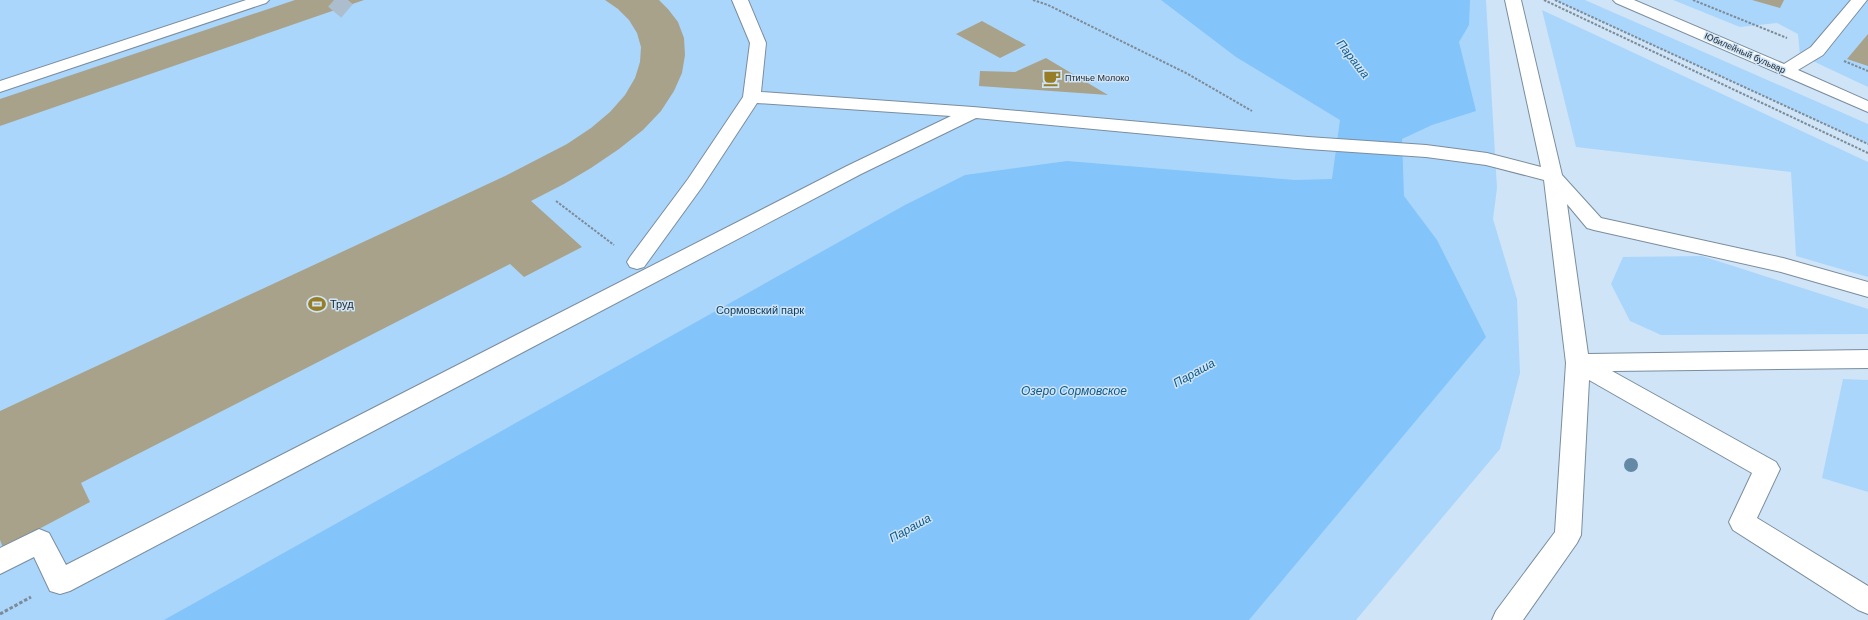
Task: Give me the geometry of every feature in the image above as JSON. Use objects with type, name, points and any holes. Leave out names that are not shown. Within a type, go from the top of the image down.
[{"type":"street","points":[[0,87],[261,0]]},
{"type":"street","points":[[637,262],[695,183],[752,97],[758,43],[740,0]]},
{"type":"street","points":[[1506,620],[1568,534],[1578,363],[1553,176],[1513,0]]},
{"type":"street","name":"Юбилейный бульвар","points":[[1621,0],[1868,107]]},
{"type":"street","points":[[1786,71],[1817,51],[1859,0]]},
{"type":"street","points":[[752,97],[973,112],[1308,143],[1426,151],[1487,159],[1553,176],[1594,223],[1783,265],[1868,290]]},
{"type":"street","points":[[0,562],[39,541],[60,582],[854,170],[973,112]]},
{"type":"street","points":[[1578,363],[1868,359]]},
{"type":"street","points":[[1578,363],[1767,469],[1742,522],[1868,601]]},
{"type":"path","points":[[1034,0],[1048,5],[1186,73],[1254,112]]},
{"type":"path","points":[[1544,0],[1868,153]]},
{"type":"path","points":[[1555,0],[1868,144]]},
{"type":"path","points":[[1693,0],[1868,72]]},
{"type":"path","points":[[556,200],[637,262]]},
{"type":"green space","name":"Сормовский парк","points":[[0,0],[1486,0],[1497,188],[1493,219],[1517,299],[1520,373],[1500,449],[1356,620],[0,620]]},
{"type":"green space","points":[[1555,0],[1585,0],[1868,124],[1868,144]]},
{"type":"green space","points":[[1673,0],[1868,0],[1868,87],[1800,55],[1798,34],[1777,23],[1740,27]]},
{"type":"green space","points":[[1542,10],[1868,162],[1868,277],[1796,256],[1791,172],[1576,147]]},
{"type":"green space","points":[[1702,256],[1868,309],[1868,334],[1661,335],[1630,321],[1611,284],[1623,257]]},
{"type":"green space","points":[[1843,379],[1868,380],[1868,492],[1822,478]]},
{"type":"water","name":"Озеро Сормовское","points":[[1161,0],[1470,0],[1469,25],[1459,42],[1476,111],[1432,125],[1402,139],[1404,196],[1437,240],[1486,337],[1249,620],[164,620],[905,205],[965,175],[1067,161],[1295,180],[1332,179],[1340,120],[1236,57]]},
{"type":"building","points":[[295,0],[364,0],[0,126],[0,99]]},
{"type":"building","points":[[605,0],[659,0],[678,22],[684,38],[685,55],[682,73],[674,91],[661,111],[643,130],[591,168],[531,201],[582,247],[524,277],[510,264],[81,483],[90,502],[3,548],[0,540],[0,411],[505,176],[567,144],[591,128],[610,112],[625,95],[635,78],[640,62],[641,47],[637,33],[629,20],[618,9]]},
{"type":"building","points":[[1752,0],[1784,0],[1780,8]]},
{"type":"building","points":[[982,21],[1026,45],[1000,58],[956,34]]},
{"type":"building","points":[[1868,34],[1868,66],[1847,59]]},
{"type":"building","points":[[1046,58],[1108,95],[979,86],[980,71],[1015,72]]},
{"type":"tunnel","points":[[334,0],[347,11]]},
{"type":"place","name":"Птичье Молоко","points":[[1052,78]]},
{"type":"place","name":"Труд","points":[[317,304]]},
{"type":"water label","name":"Параша","points":[[1353,59]]},
{"type":"water label","name":"Параша","points":[[1194,373]]},
{"type":"water label","name":"Параша","points":[[910,528]]}]
